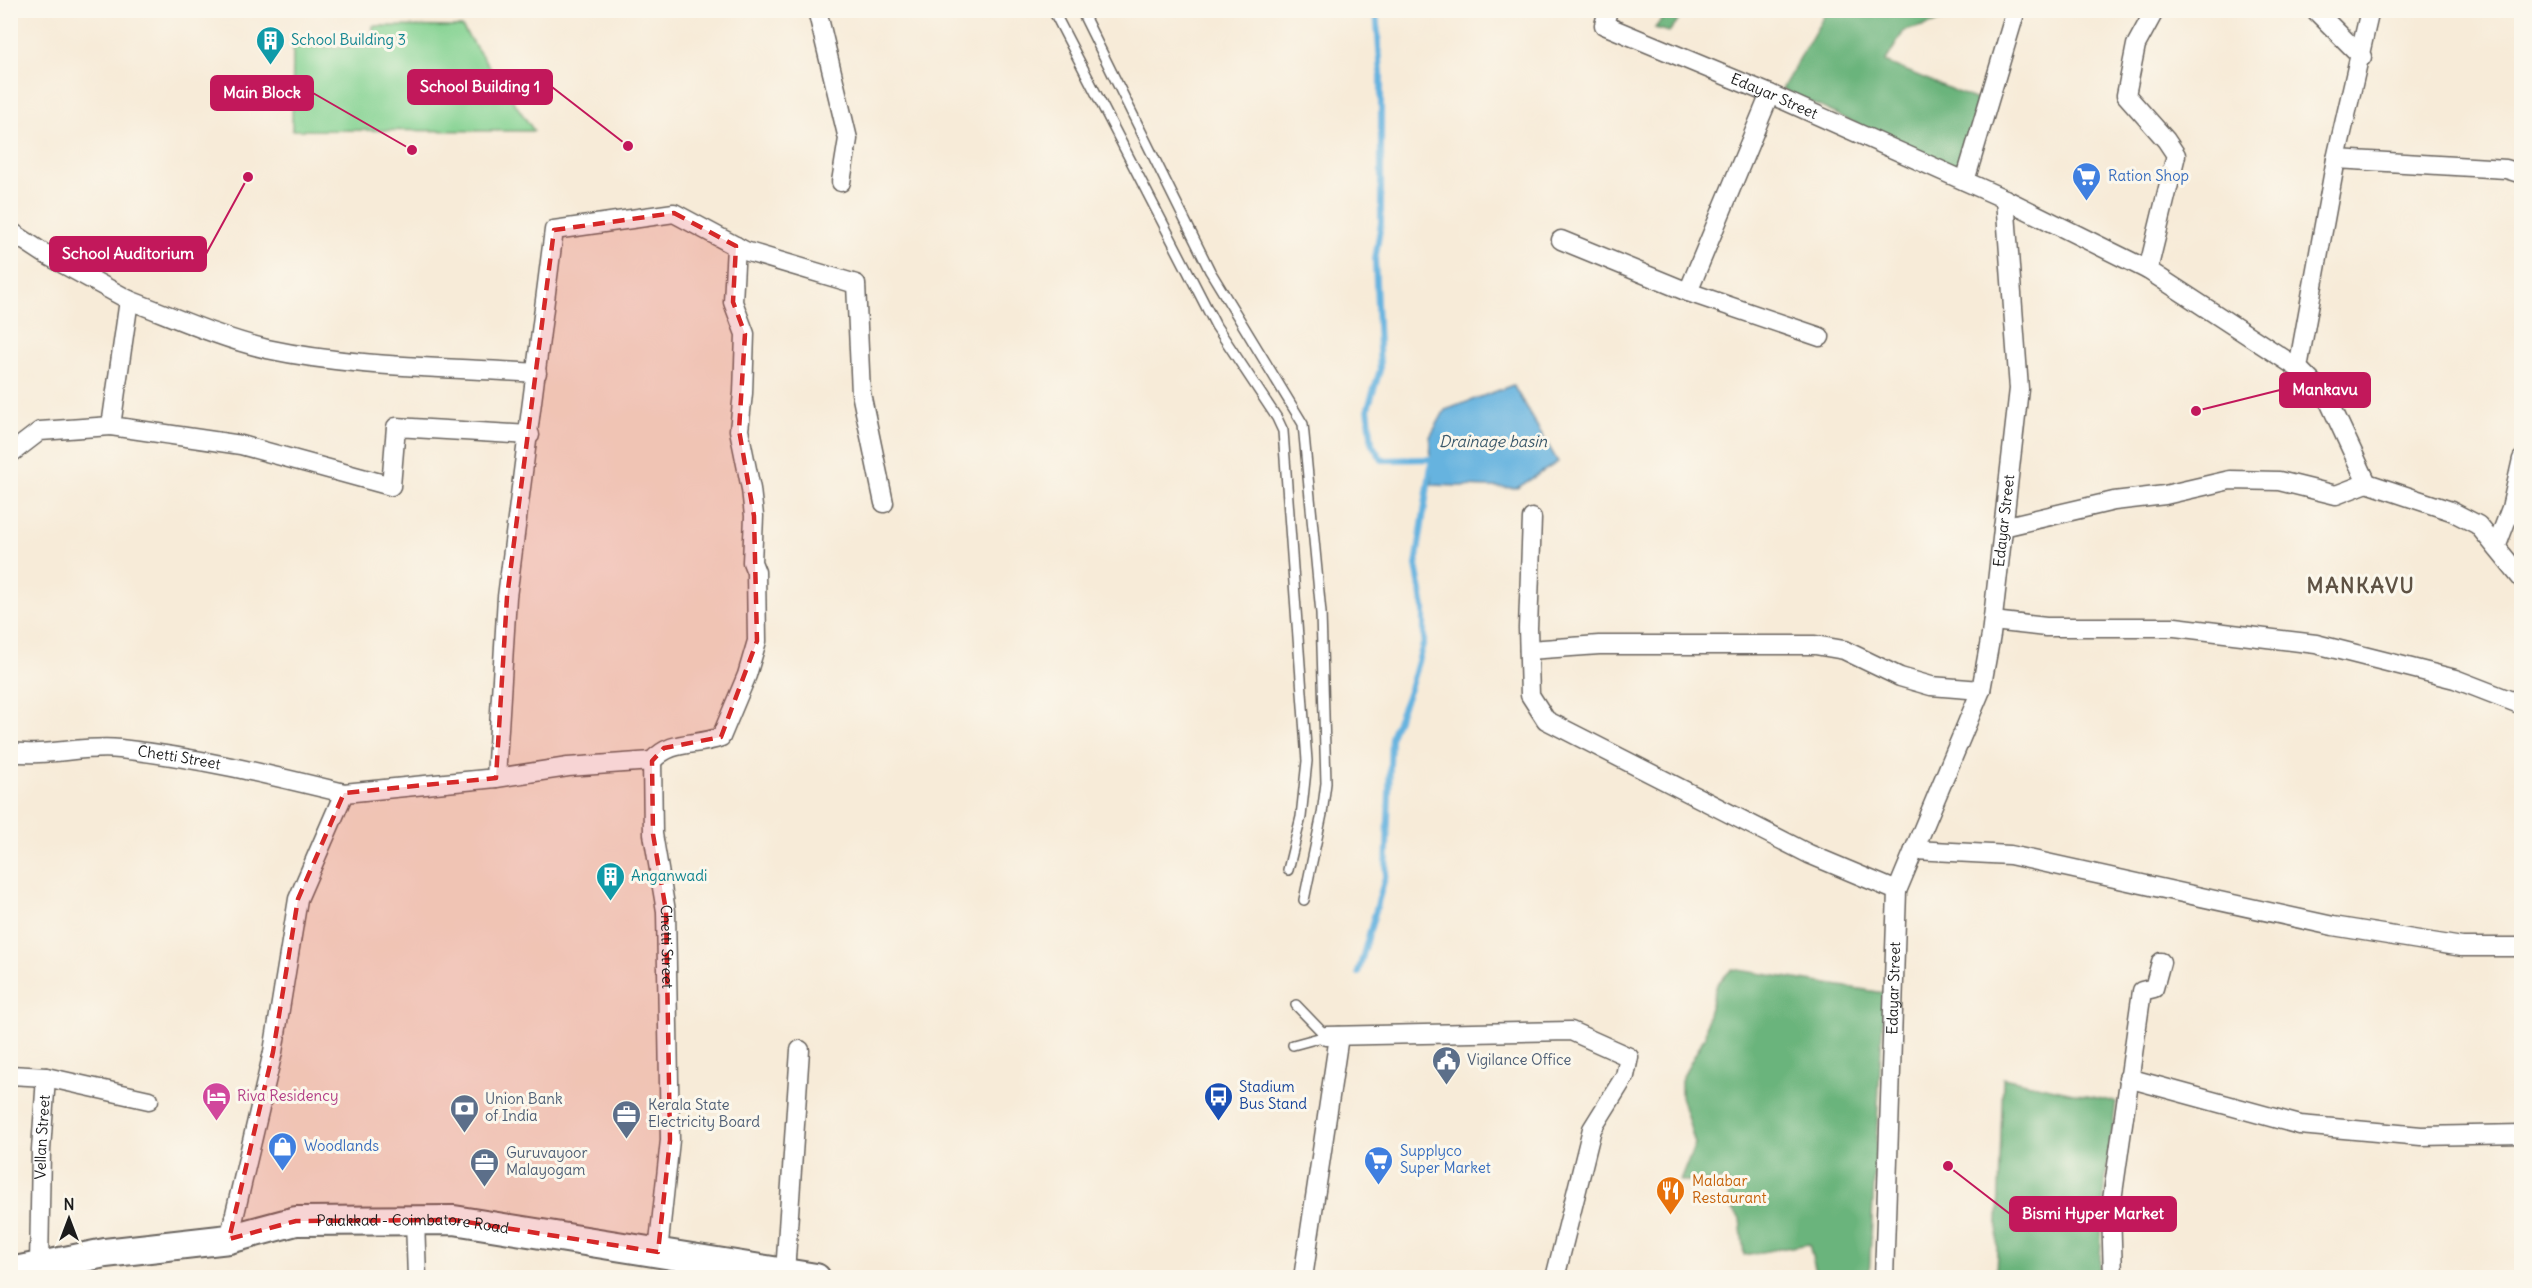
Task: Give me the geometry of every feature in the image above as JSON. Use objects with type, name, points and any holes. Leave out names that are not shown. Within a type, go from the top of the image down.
[{"type":"main road","name":"Palakkad - Coimbatore Road","points":[[10,1272],[105,1253],[229,1239],[296,1221],[454,1220],[658,1252],[727,1271],[785,1273],[816,1278]]},
{"type":"street","points":[[817,10],[848,139],[841,182]]},
{"type":"street","name":"Edayar Street","points":[[1608,10],[1604,26],[1770,94],[2005,199],[2019,389],[1993,621],[1981,690],[1897,891],[1884,1278]]},
{"type":"street","points":[[1965,181],[2016,10]]},
{"type":"street","points":[[2148,270],[2176,155],[2166,140],[2126,95],[2136,45],[2155,10]]},
{"type":"street","points":[[2315,10],[2362,57]]},
{"type":"street","points":[[2298,368],[2336,159],[2362,57],[2370,10]]},
{"type":"street","points":[[1688,292],[1770,94]]},
{"type":"street","points":[[2336,159],[2506,169],[2522,174]]},
{"type":"street","points":[[2005,199],[2148,270],[2298,368],[2326,397],[2367,483]]},
{"type":"street","points":[[736,246],[733,302],[745,334],[739,430],[748,471],[754,516],[752,562],[756,572],[757,640],[747,675],[721,737],[707,742],[664,748],[652,761],[568,766],[496,778],[507,597],[530,435],[554,230],[674,213],[736,246],[856,284],[861,393],[884,503]]},
{"type":"street","points":[[10,231],[45,254],[129,300],[205,329],[267,349],[350,362],[537,373]]},
{"type":"street","points":[[1561,240],[1688,292],[1820,337]]},
{"type":"street","points":[[111,426],[129,300]]},
{"type":"street","points":[[10,454],[40,431],[111,426],[241,445],[391,486],[396,427],[530,435]]},
{"type":"street","points":[[2497,545],[2511,508],[2522,459]]},
{"type":"street","points":[[2003,527],[2114,501],[2165,495],[2230,480],[2279,481],[2336,495],[2367,483],[2451,511],[2478,525],[2497,545],[2522,579]]},
{"type":"street","points":[[1532,518],[1530,695],[1546,720],[1809,855],[1897,891]]},
{"type":"street","points":[[1993,621],[2046,627],[2175,627],[2316,644],[2455,679],[2522,705]]},
{"type":"street","points":[[1529,650],[1599,645],[1815,645],[1844,650],[1900,677],[1931,686],[1981,690]]},
{"type":"street","name":"Chetti Street","points":[[10,752],[28,755],[117,748],[238,768],[344,794],[496,778]]},
{"type":"street","name":"Chetti Street","points":[[652,761],[653,834],[666,911],[670,1140],[658,1252]]},
{"type":"street","points":[[229,1239],[273,1052],[298,899],[344,794]]},
{"type":"street","points":[[1914,850],[2010,855],[2102,878],[2333,926],[2462,947],[2522,947]]},
{"type":"street","points":[[2113,1278],[2111,1207],[2128,1078],[2142,991],[2154,988],[2161,962]]},
{"type":"street","points":[[1303,1278],[1332,1036],[1571,1031],[1629,1057],[1625,1076],[1592,1129],[1555,1278]]},
{"type":"street","points":[[785,1273],[800,1050]]},
{"type":"street","name":"Vellan Street","points":[[10,1075],[46,1077],[149,1100]]},
{"type":"street","name":"Vellan Street","points":[[39,1267],[41,1150],[46,1077]]},
{"type":"street","points":[[2128,1078],[2300,1125],[2421,1136],[2522,1134]]},
{"type":"street","points":[[415,1220],[417,1278]]},
{"type":"lane","points":[[1053,10],[1216,326],[1262,393],[1283,431],[1307,761],[1303,806],[1287,870]]},
{"type":"lane","points":[[1081,10],[1210,271],[1303,424],[1321,613],[1326,783],[1323,809],[1304,900]]},
{"type":"lane","points":[[1303,806],[1323,809]]},
{"type":"lane","points":[[1296,1005],[1332,1036]]},
{"type":"lane","points":[[1293,1046],[1332,1036]]},
{"type":"highlighted area","points":[[674,213],[736,246],[733,302],[745,334],[739,430],[754,516],[757,641],[721,737],[664,748],[652,761],[653,834],[666,911],[670,1140],[658,1252],[454,1220],[296,1221],[229,1239],[273,1052],[298,899],[344,793],[496,778],[507,597],[554,230]]},
{"type":"green space","points":[[1669,10],[1686,11],[1669,32],[1655,28]]},
{"type":"green space","points":[[1827,11],[1954,11],[1952,18],[1904,31],[1885,62],[1979,101],[1960,172],[1782,89]]},
{"type":"green space","points":[[373,26],[462,27],[534,131],[292,130],[293,47],[373,47]]},
{"type":"green space","points":[[1732,969],[1884,993],[1869,1277],[1817,1277],[1809,1244],[1744,1255],[1740,1219],[1729,1204],[1728,1181],[1680,1181],[1695,1144],[1681,1096],[1681,1080],[1705,1036],[1708,1014],[1717,984]]},
{"type":"green space","points":[[2003,1078],[2116,1102],[2104,1190],[2099,1277],[1996,1276]]},
{"type":"water","name":"Drainage basin","points":[[1513,385],[1558,462],[1517,488],[1432,485],[1430,437],[1445,410]]},
{"type":"waterway","points":[[1358,973],[1386,874],[1391,736],[1410,689],[1424,641],[1424,608],[1416,565],[1432,459],[1382,460],[1372,444],[1368,408],[1380,370],[1375,260],[1381,223],[1381,73],[1376,11],[1373,10]]},
{"type":"place","name":"School Building 3","points":[[270,66]]},
{"type":"place","name":"School Building 1","points":[[628,146]]},
{"type":"place","name":"Main Block","points":[[412,150]]},
{"type":"place","name":"School Auditorium","points":[[248,177]]},
{"type":"place","name":"Ration Shop","points":[[2087,202]]},
{"type":"place","name":"Mankavu","points":[[2196,411]]},
{"type":"place","name":"Anganwadi","points":[[610,902]]},
{"type":"place","name":"Vigilance Office","points":[[1446,1086]]},
{"type":"place","name":"Riva Residency","points":[[216,1122]]},
{"type":"place","name":"Stadium Bus Stand","points":[[1218,1122]]},
{"type":"place","name":"Union Bank of India","points":[[464,1134]]},
{"type":"place","name":"Kerala State Electricity Board","points":[[627,1140]]},
{"type":"place","name":"Bismi Hyper Market","points":[[1948,1166]]},
{"type":"place","name":"Woodlands","points":[[283,1172]]},
{"type":"place","name":"Supplyco Super Market","points":[[1379,1186]]},
{"type":"place","name":"Guruvayoor Malayogam","points":[[485,1188]]},
{"type":"place","name":"Malabar Restaurant","points":[[1671,1216]]},
{"type":"district","name":"MANKAVU","points":[[2361,586]]}]
